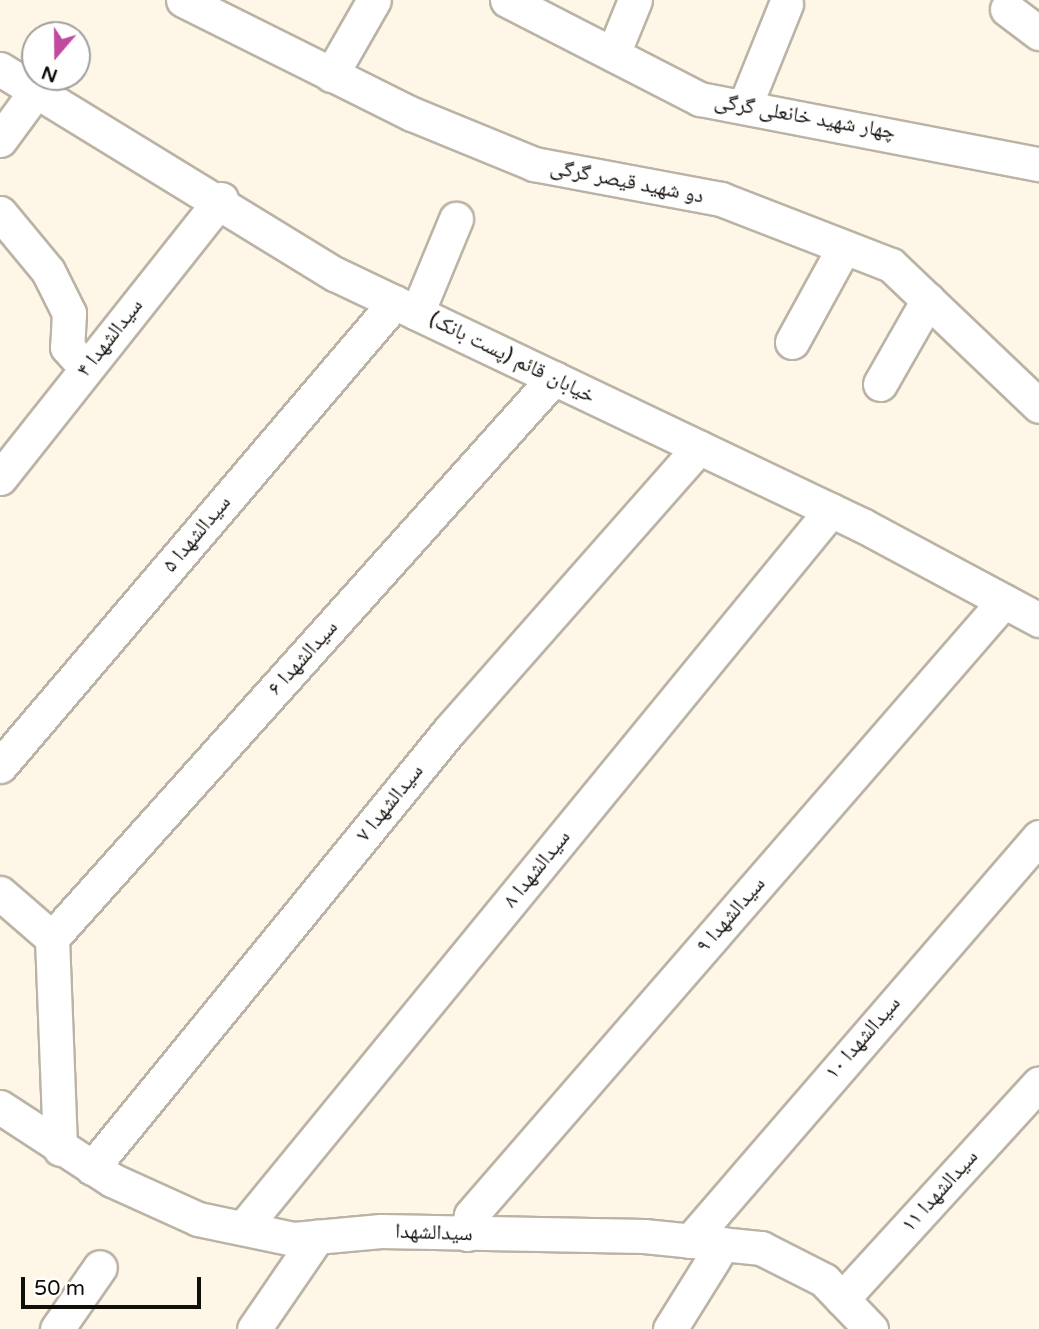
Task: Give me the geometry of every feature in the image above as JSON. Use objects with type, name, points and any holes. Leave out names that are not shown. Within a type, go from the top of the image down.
[{"type":"street","name":"دو شهید قیصر گرگی","points":[[183,0],[331,75],[534,164],[721,199],[891,265],[1039,406]]},
{"type":"street","points":[[331,75],[374,0]]},
{"type":"street","name":"چهار شهید خانعلی گرگی","points":[[507,0],[700,99],[746,103],[1039,164]]},
{"type":"street","points":[[612,54],[635,0]]},
{"type":"street","points":[[746,103],[786,4]]},
{"type":"street","points":[[1007,9],[1039,33]]},
{"type":"street","name":"خیابان قائم (پست بانک)","points":[[0,69],[21,81]]},
{"type":"street","points":[[0,140],[35,91]]},
{"type":"street","name":"خیابان قائم (پست بانک)","points":[[38,91],[221,199],[335,274],[831,510],[1039,620]]},
{"type":"street","name":"سیدالشهدا ۴","points":[[0,478],[221,199]]},
{"type":"street","points":[[0,213],[48,271],[69,313],[67,347],[86,368]]},
{"type":"street","name":"سیدالشهدا ۵","points":[[0,766],[406,307],[456,219]]},
{"type":"street","points":[[792,342],[844,247]]},
{"type":"street","points":[[880,384],[928,300]]},
{"type":"street","name":"سیدالشهدا ۶","points":[[52,938],[554,378]]},
{"type":"street","name":"سیدالشهدا ۷","points":[[92,1168],[449,731],[699,447]]},
{"type":"street","name":"سیدالشهدا ۸","points":[[243,1227],[831,510]]},
{"type":"street","name":"سیدالشهدا ۹","points":[[467,1234],[471,1215],[1004,601]]},
{"type":"street","name":"سیدالشهدا ۱۰","points":[[690,1241],[1039,837]]},
{"type":"street","points":[[0,893],[52,938],[60,1149]]},
{"type":"street","name":"سیدالشهدا ۱۱","points":[[842,1299],[1039,1083]]},
{"type":"street","name":"سیدالشهدا","points":[[3,1116],[92,1168],[198,1219],[317,1237],[467,1234],[690,1241],[761,1248],[824,1280],[871,1329]]},
{"type":"street","points":[[254,1329],[317,1237]]},
{"type":"street","points":[[670,1329],[723,1244]]},
{"type":"street","points":[[57,1329],[100,1267]]}]
